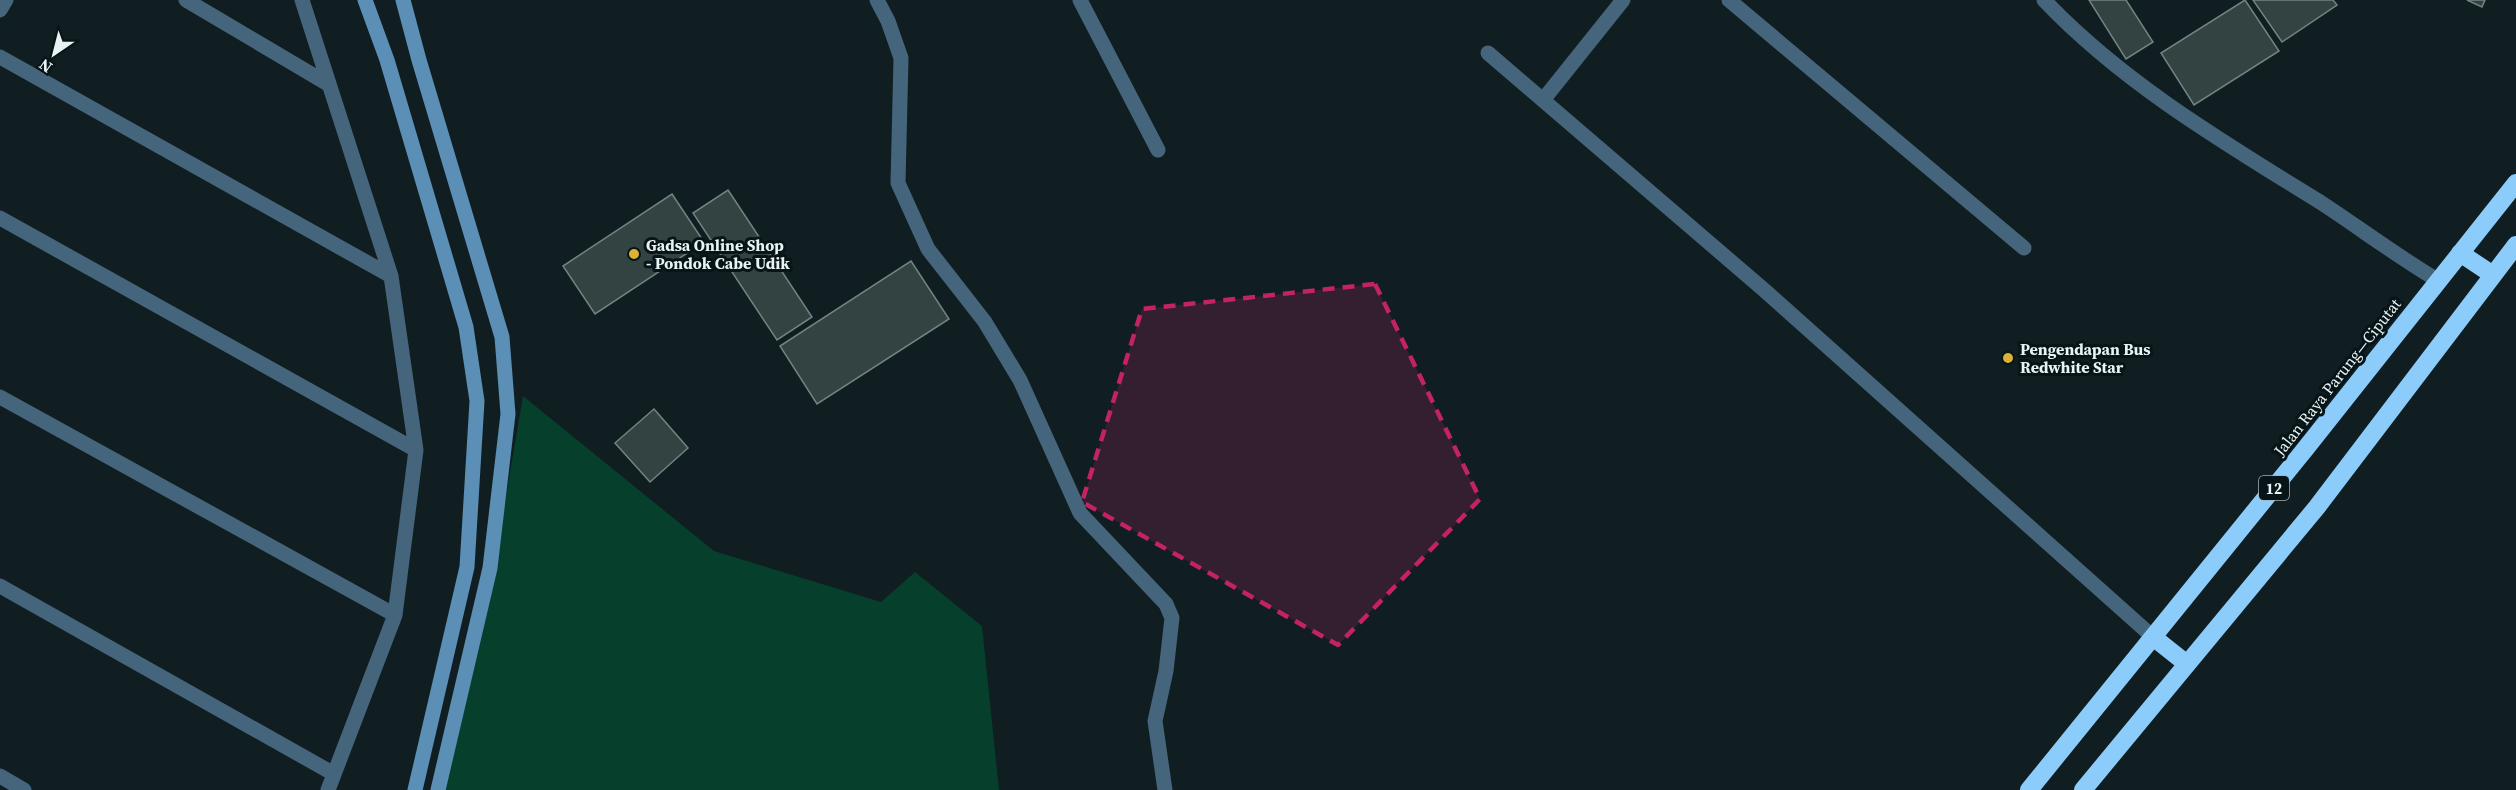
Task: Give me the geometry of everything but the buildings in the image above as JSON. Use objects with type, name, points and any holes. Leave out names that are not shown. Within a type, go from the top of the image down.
[{"type":"highway","name":"Jalan Raya Parung—Ciputat","points":[[2029,790],[2516,183]]},
{"type":"highway","points":[[2084,790],[2317,507],[2516,245]]},
{"type":"highway","points":[[2460,253],[2493,275]]},
{"type":"highway","points":[[2153,637],[2187,664]]},
{"type":"street","points":[[0,10],[6,0]]},
{"type":"street","points":[[186,0],[328,84]]},
{"type":"street","points":[[302,0],[391,276],[416,450],[394,615],[328,790]]},
{"type":"street","points":[[365,0],[387,60],[466,327],[477,401],[467,567],[415,790]]},
{"type":"street","points":[[403,0],[502,337],[508,414],[490,568],[438,790]]},
{"type":"street","points":[[877,0],[888,21],[901,58],[898,183],[928,249],[985,322],[1020,380],[1080,513],[1166,604],[1172,618],[1166,671],[1155,721],[1165,790]]},
{"type":"street","points":[[1080,0],[1158,150]]},
{"type":"street","points":[[1543,100],[1623,0]]},
{"type":"street","points":[[1729,0],[2024,248]]},
{"type":"street","points":[[2044,0],[2076,34],[2177,112],[2330,208],[2439,281]]},
{"type":"street","points":[[1488,53],[1763,289],[2153,637]]},
{"type":"street","points":[[0,57],[391,276]]},
{"type":"street","points":[[0,218],[416,450]]},
{"type":"street","points":[[0,397],[394,615]]},
{"type":"street","points":[[0,586],[334,774]]},
{"type":"street","points":[[0,776],[24,790]]},
{"type":"highlighted area","points":[[1375,284],[1480,499],[1338,645],[1082,502],[1142,309]]},
{"type":"green space","points":[[523,396],[714,551],[881,602],[915,572],[982,626],[999,790],[445,790],[494,567]]},
{"type":"place","name":"Gadsa Online Shop - Pondok Cabe Udik","points":[[634,254]]},
{"type":"place","name":"Pengendapan Bus Redwhite Star","points":[[2008,358]]}]
